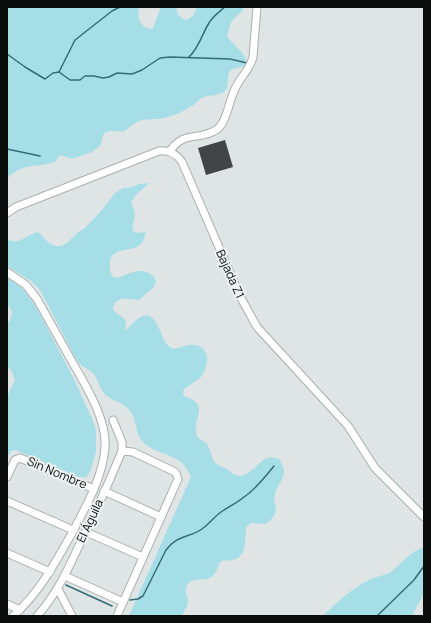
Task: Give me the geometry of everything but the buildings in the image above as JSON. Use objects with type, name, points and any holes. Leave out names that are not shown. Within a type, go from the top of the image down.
[{"type":"street","points":[[7,213],[16,207],[159,152],[170,151],[174,144],[182,139],[215,131],[221,126],[235,88],[252,63],[257,7]]},
{"type":"street","name":"Bajada Z1","points":[[170,151],[179,157],[182,162],[241,298],[257,327],[348,426],[375,468],[424,517]]},
{"type":"street","points":[[7,272],[20,280],[32,291],[87,389],[98,413],[106,447],[102,468],[94,490]]},
{"type":"street","points":[[113,420],[122,442],[122,451],[133,452],[160,464],[177,475],[177,482],[117,616]]},
{"type":"street","name":"El Águila","points":[[37,616],[58,589],[65,576],[122,451]]},
{"type":"street","name":"Sin Nombre","points":[[7,477],[15,460],[20,458],[94,490]]},
{"type":"street","name":"El Águila","points":[[13,616],[36,592],[50,572],[94,490]]},
{"type":"street","points":[[104,491],[162,517]]},
{"type":"street","points":[[7,501],[73,530]]},
{"type":"street","points":[[86,532],[143,557]]},
{"type":"street","points":[[7,553],[50,572]]},
{"type":"street","points":[[65,576],[123,602]]},
{"type":"street","points":[[58,589],[72,616]]},
{"type":"street","points":[[7,604],[20,610]]},
{"type":"shaded area","points":[[7,7],[139,7],[138,14],[141,23],[146,28],[150,29],[153,28],[161,7],[176,7],[178,15],[185,20],[192,17],[197,7],[244,7],[231,22],[227,36],[241,51],[247,63],[245,66],[230,70],[227,86],[223,93],[201,98],[195,104],[172,116],[161,119],[140,121],[125,131],[104,133],[100,146],[92,152],[72,159],[60,155],[55,162],[30,166],[18,170],[7,179]]},
{"type":"shaded area","points":[[149,183],[131,202],[135,212],[133,225],[134,232],[146,232],[142,243],[112,256],[110,261],[110,270],[112,276],[117,278],[133,272],[143,271],[152,275],[156,282],[154,287],[139,300],[123,299],[116,301],[113,309],[125,319],[125,331],[139,318],[145,315],[150,316],[158,325],[163,338],[170,347],[177,348],[188,345],[196,345],[205,351],[207,354],[207,362],[202,376],[184,389],[183,392],[184,396],[197,404],[199,408],[196,423],[197,436],[207,445],[213,459],[219,466],[227,469],[234,475],[240,476],[250,472],[264,460],[274,457],[280,460],[284,470],[283,478],[274,497],[276,511],[274,515],[266,524],[251,523],[246,527],[243,551],[238,558],[221,561],[213,576],[193,581],[188,584],[186,591],[188,604],[181,616],[129,616],[191,477],[182,463],[170,456],[156,451],[143,442],[140,438],[134,418],[130,411],[125,406],[104,394],[93,373],[82,366],[76,358],[40,290],[31,281],[7,266],[7,239],[11,241],[19,241],[38,232],[49,243],[55,246],[61,246],[84,229],[102,210],[115,193],[123,188]]},
{"type":"shaded area","points":[[7,277],[23,289],[35,305],[75,381],[93,421],[96,431],[96,452],[90,472],[86,477],[79,477],[16,450],[11,451],[7,458],[7,397],[15,380],[11,370],[7,367],[7,324],[10,321],[12,311],[7,304]]},
{"type":"shaded area","points":[[424,547],[424,593],[412,616],[323,616],[356,587],[389,573],[411,554]]},
{"type":"waterway","points":[[59,72],[75,40],[112,11],[120,7]]},
{"type":"waterway","points":[[189,57],[198,45],[207,27],[216,14],[225,7]]},
{"type":"waterway","points":[[7,54],[45,79],[53,73],[59,72],[70,80],[80,80],[85,76],[103,78],[117,73],[132,74],[142,70],[160,58],[170,57],[230,59],[247,63]]},
{"type":"waterway","points":[[7,149],[40,156]]},
{"type":"waterway","points":[[130,600],[138,599],[143,596],[170,545],[179,539],[202,529],[221,512],[248,494],[260,483],[274,466]]},
{"type":"waterway","points":[[377,616],[414,580],[424,566]]},
{"type":"waterway","points":[[66,585],[112,606]]}]
